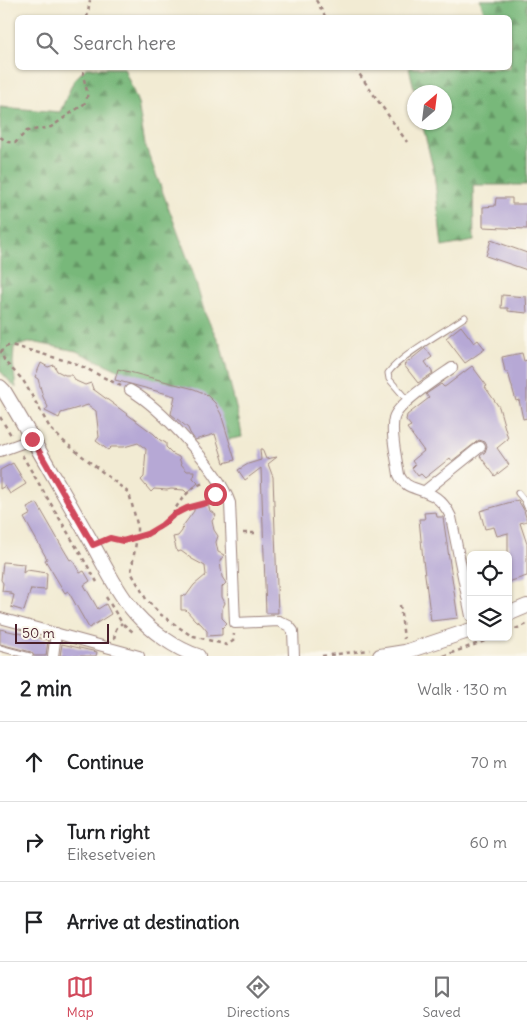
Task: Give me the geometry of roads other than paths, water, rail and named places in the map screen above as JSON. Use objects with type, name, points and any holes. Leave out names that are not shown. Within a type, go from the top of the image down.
[{"type":"main road","points":[[0,387],[32,439],[110,577],[137,615],[176,646],[198,656]]},
{"type":"main road","points":[[512,612],[527,606]]},
{"type":"main road","points":[[380,656],[405,654],[467,631]]},
{"type":"street","points":[[452,368],[408,401],[396,412],[393,422],[399,476],[406,485],[425,491],[439,501],[451,517],[467,596]]},
{"type":"street","points":[[130,390],[142,397],[182,435],[208,467],[217,486],[226,493],[230,503],[235,623],[279,621],[284,623],[293,631],[294,656]]},
{"type":"street","points":[[1,450],[32,439]]},
{"type":"street","points":[[425,491],[480,447]]},
{"type":"street","points":[[0,618],[139,656]]},
{"type":"street","points":[[53,656],[56,633]]},
{"type":"lane","points":[[408,401],[389,379],[388,373],[408,356],[465,317]]},
{"type":"lane","points":[[518,493],[527,507]]},
{"type":"lane","points":[[0,648],[30,656]]}]
